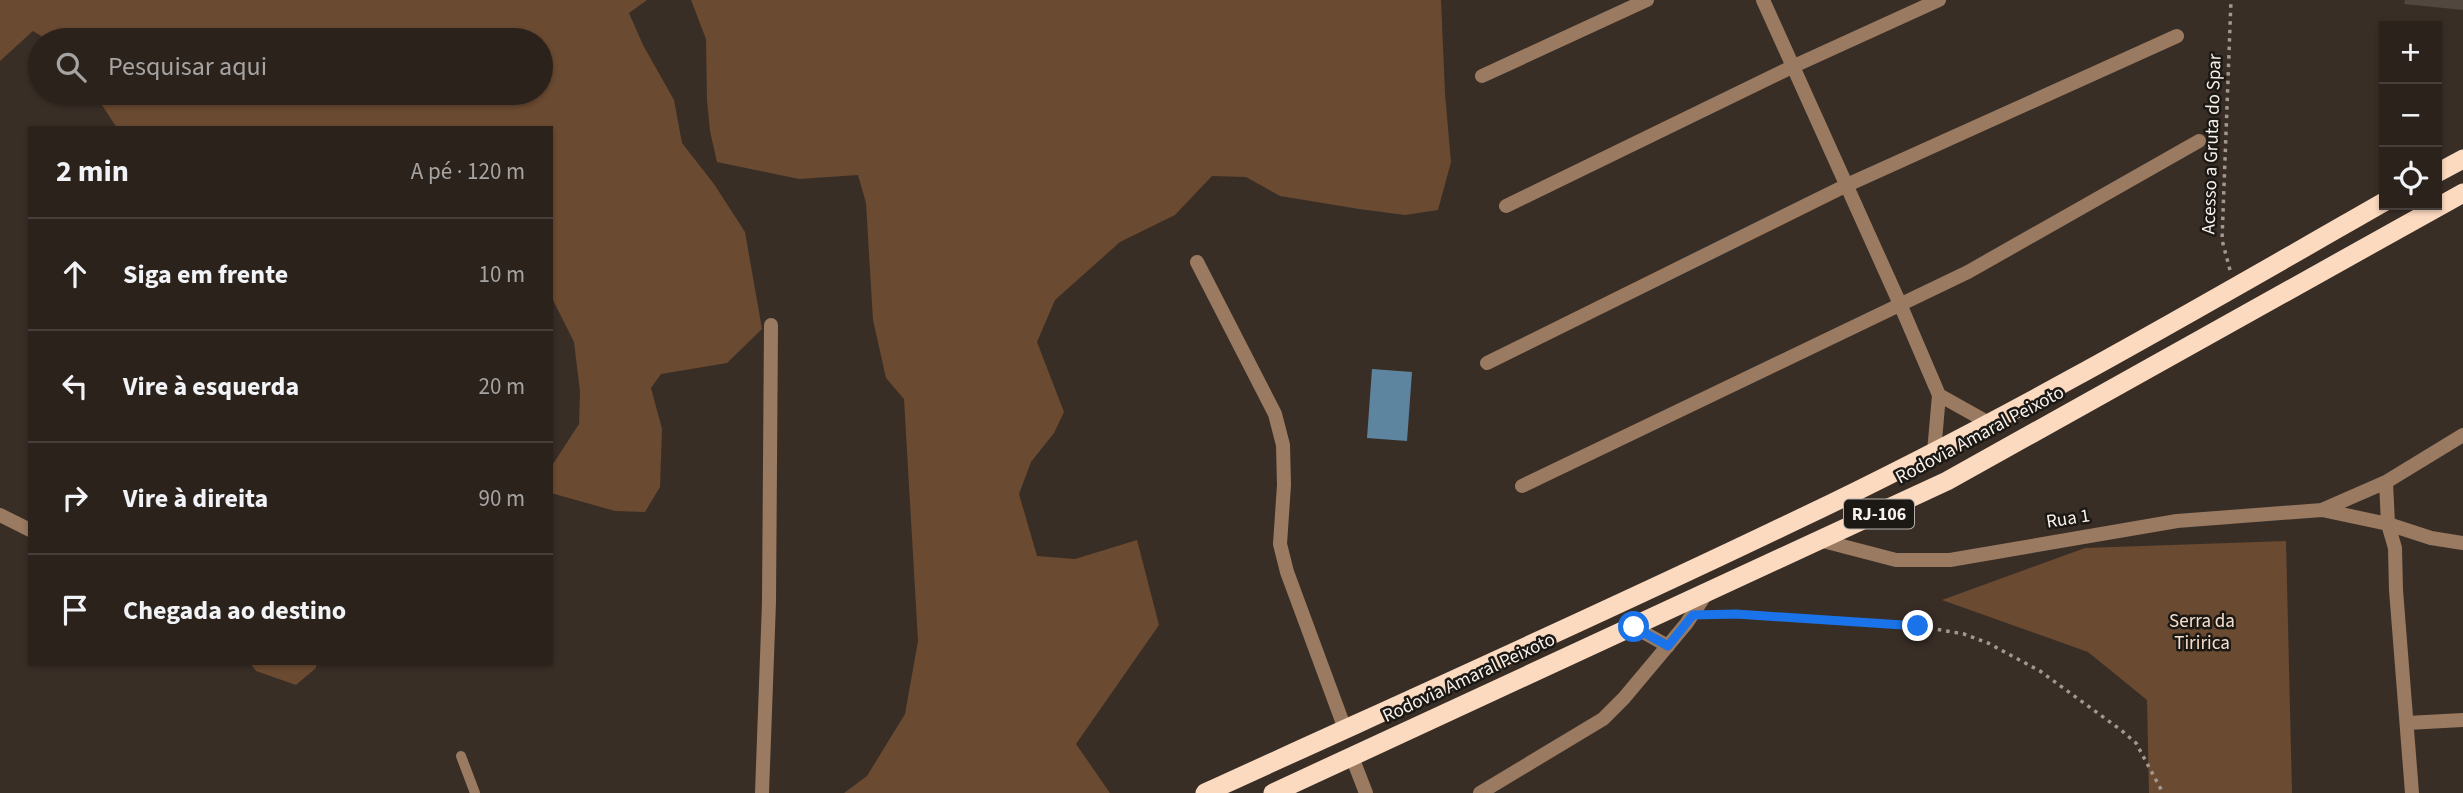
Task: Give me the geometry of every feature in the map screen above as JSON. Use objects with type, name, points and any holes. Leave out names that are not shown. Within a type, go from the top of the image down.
[{"type":"highway","points":[[2442,170],[2463,159]]},
{"type":"highway","name":"Rodovia Amaral Peixoto","points":[[1273,793],[1823,541],[1947,481],[2463,193]]},
{"type":"highway","name":"Rodovia Amaral Peixoto","points":[[1205,793],[1802,518],[1934,452],[2234,288],[2379,205]]},
{"type":"street","points":[[1482,76],[1647,0]]},
{"type":"street","points":[[1763,0],[1900,304],[1938,395],[1934,452]]},
{"type":"street","points":[[1506,206],[1794,66],[1939,0]]},
{"type":"street","points":[[1487,363],[1847,185],[2177,36]]},
{"type":"street","points":[[1522,486],[1968,272],[2199,141]]},
{"type":"street","points":[[1197,262],[1275,414],[1283,445],[1284,485],[1280,544],[1287,572],[1345,729]]},
{"type":"street","points":[[762,793],[769,602],[771,325]]},
{"type":"street","points":[[1938,395],[1989,423]]},
{"type":"street","name":"Rua 1","points":[[2322,510],[2385,482],[2463,435]]},
{"type":"street","points":[[2385,482],[2388,524],[2395,548],[2412,793]]},
{"type":"street","name":"Rua 1","points":[[1823,541],[1896,560],[1950,560],[2177,521],[2322,510],[2388,524],[2431,538],[2463,543]]},
{"type":"street","points":[[0,515],[28,529]]},
{"type":"street","points":[[1480,793],[1603,719],[1668,646],[1706,594]]},
{"type":"street","points":[[1634,627],[1668,646]]},
{"type":"street","points":[[2407,723],[2463,720]]},
{"type":"street","points":[[1352,757],[1366,793]]},
{"type":"lane","points":[[461,756],[475,793]]},
{"type":"path","name":"Acesso a Gruta do Spar","points":[[2231,0],[2222,240],[2234,288]]},
{"type":"path","points":[[1693,615],[1736,614],[1918,626],[1964,634],[1988,643],[2040,671],[2121,730],[2136,743],[2163,793]]},
{"type":"green space","points":[[0,0],[647,0],[629,13],[643,45],[674,100],[682,143],[714,184],[745,232],[762,329],[727,363],[661,374],[651,388],[662,429],[660,487],[645,512],[615,511],[553,494],[553,464],[579,424],[580,392],[574,342],[553,300],[553,126],[116,126],[102,105],[553,105],[553,28],[28,28],[28,36],[0,61]]},
{"type":"green space","points":[[691,0],[1441,0],[1451,162],[1438,210],[1405,215],[1359,209],[1280,196],[1246,177],[1212,176],[1175,215],[1120,242],[1055,300],[1037,342],[1064,412],[1054,433],[1031,462],[1019,494],[1037,556],[1075,559],[1137,540],[1159,625],[1076,744],[1110,793],[844,793],[867,776],[905,714],[918,641],[904,399],[886,378],[873,320],[866,203],[858,175],[799,179],[717,162],[707,100],[706,39]]},
{"type":"green space","name":"Serra da Tiririca","points":[[2286,541],[2292,793],[2149,793],[2147,700],[2088,652],[1942,600],[2085,548]]},
{"type":"green space","points":[[252,665],[316,665],[316,668],[296,685],[256,671]]},
{"type":"water","points":[[1372,369],[1412,372],[1407,441],[1367,438]]},
{"type":"building","points":[[2405,0],[2463,0],[2463,10],[2404,4]]},
{"type":"route","points":[[1634,627],[1668,646],[1693,615],[1736,614],[1918,626]]}]
